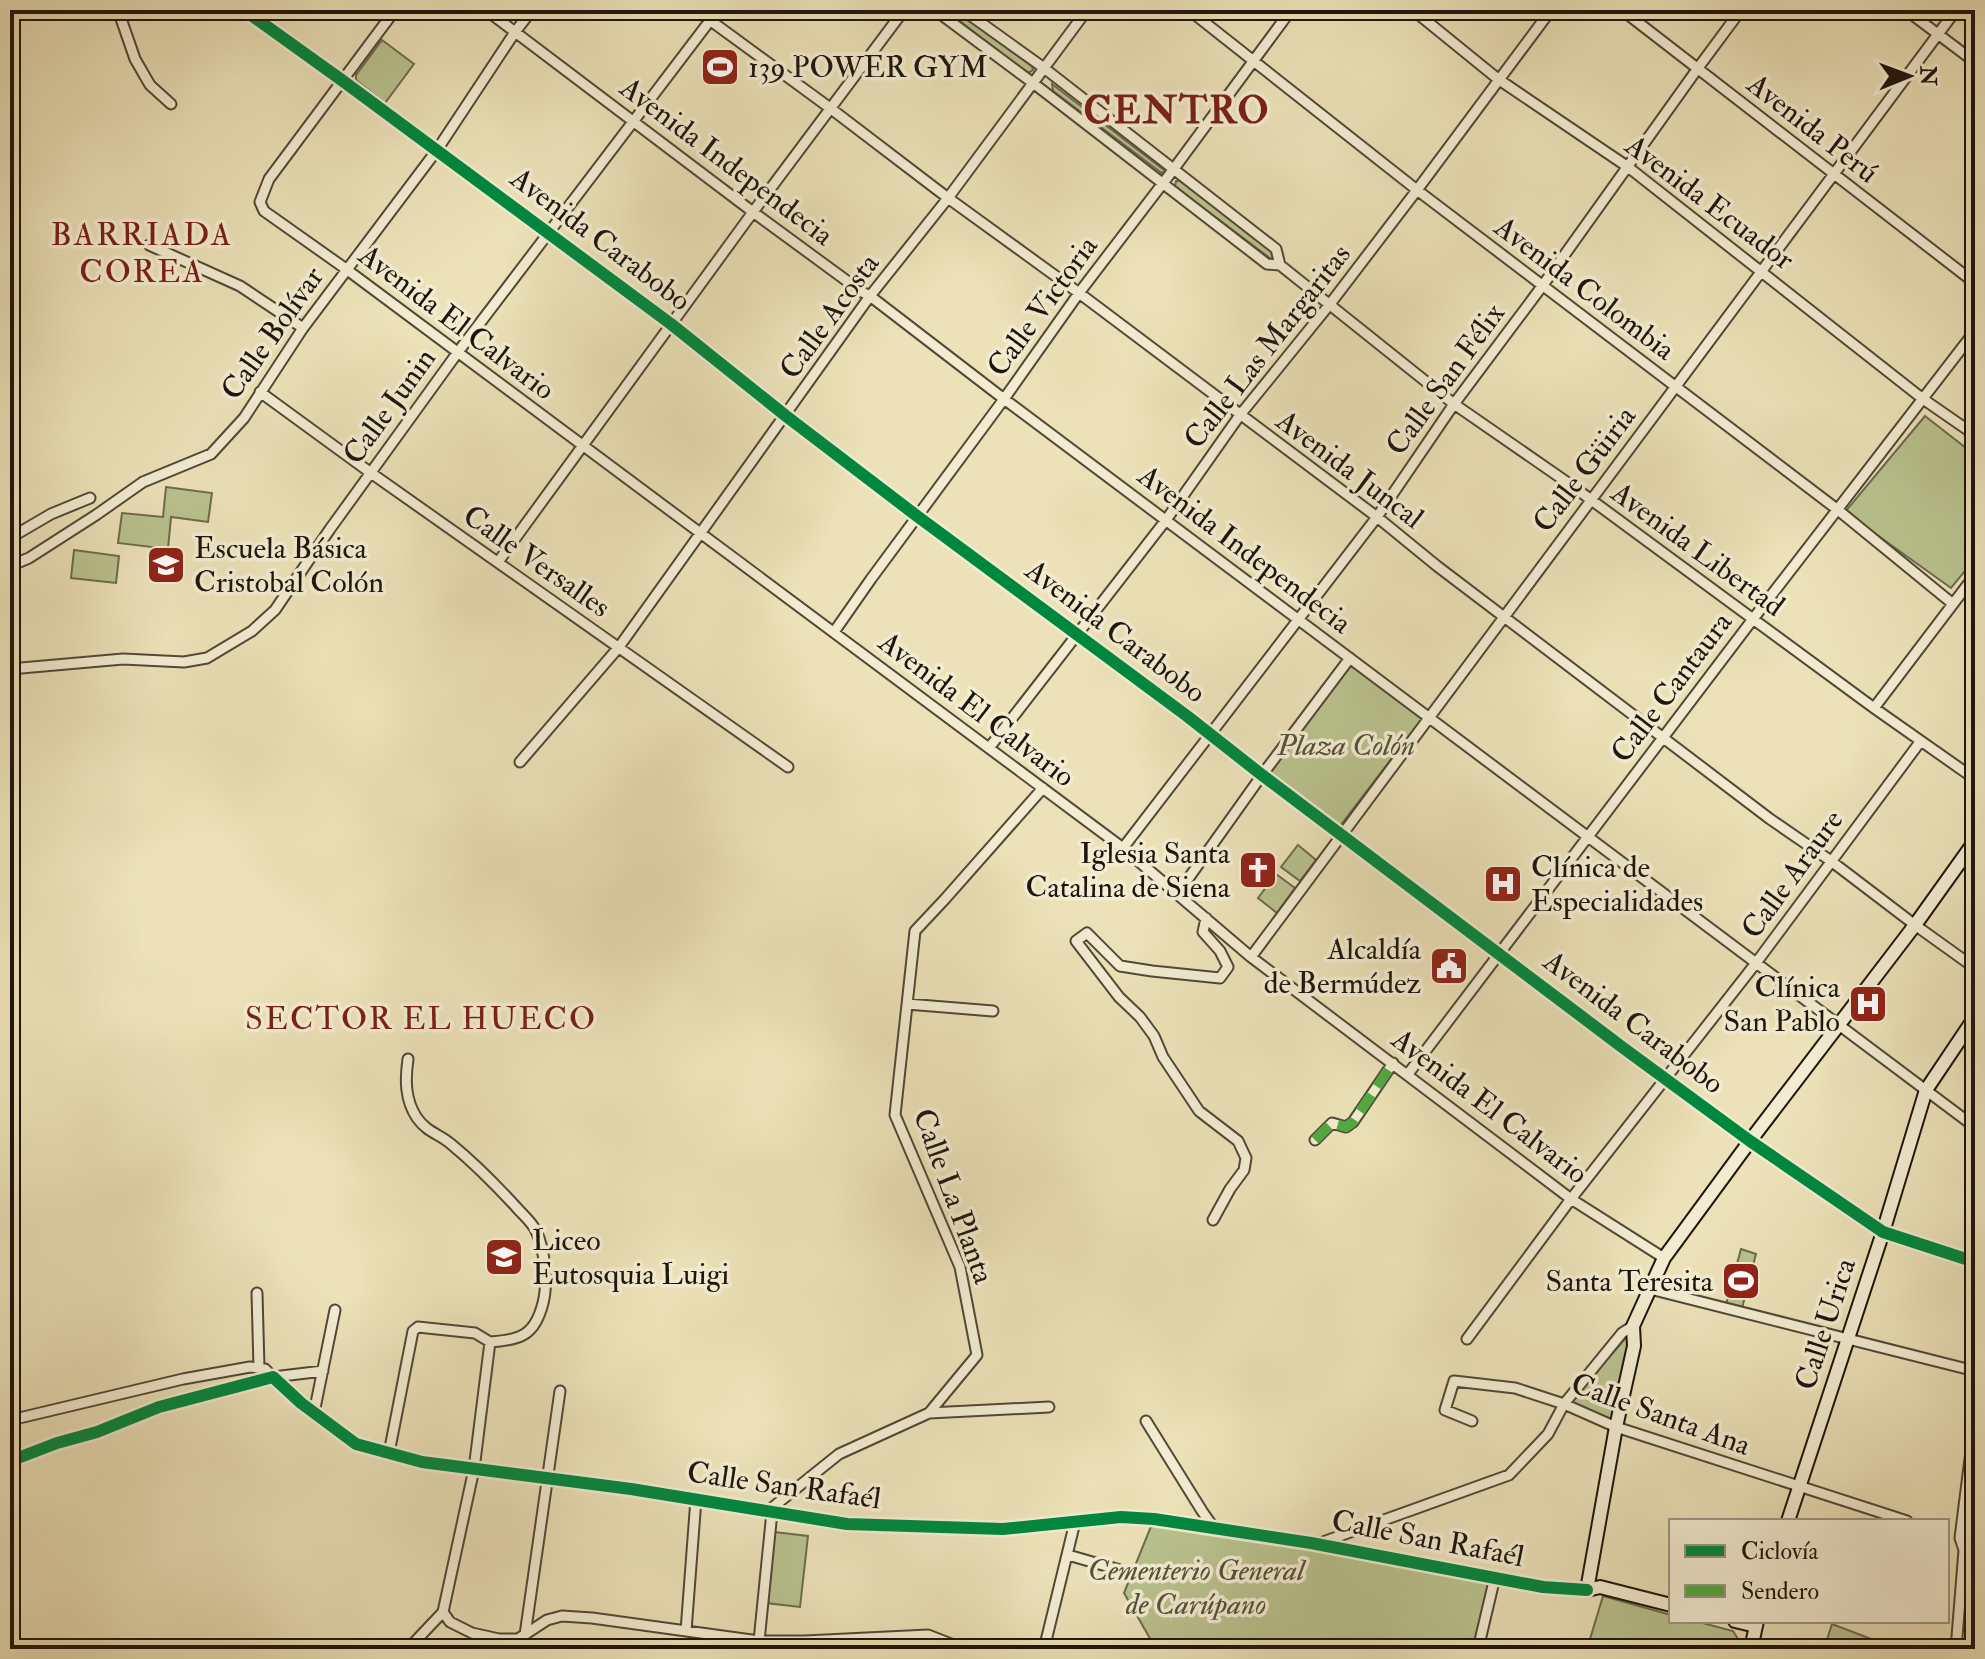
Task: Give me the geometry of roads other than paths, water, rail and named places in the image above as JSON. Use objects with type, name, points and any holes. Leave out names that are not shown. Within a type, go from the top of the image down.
[{"type":"main road","points":[[1669,1604],[1600,1587],[1587,1590],[1634,1346],[1633,1326],[1664,1258],[1975,841]]},
{"type":"main road","name":"Calle Urica","points":[[1789,1519],[1926,1090],[1975,1017]]},
{"type":"main road","points":[[1751,1649],[1757,1624]]},
{"type":"street","points":[[118,10],[135,59],[150,85],[171,104]]},
{"type":"street","name":"Avenida Carabobo","points":[[244,10],[549,232],[917,516],[1750,1141],[1883,1232],[1975,1262]]},
{"type":"street","points":[[343,81],[395,10]]},
{"type":"street","name":"Avenida Independecia","points":[[486,10],[1975,1127]]},
{"type":"street","name":"Calle Bolívar","points":[[10,566],[29,558],[143,482],[211,454],[244,418],[303,328],[437,150],[532,10]]},
{"type":"street","name":"Avenida Juncal","points":[[696,10],[1377,517],[1770,819],[1975,968]]},
{"type":"street","name":"Calle Junin","points":[[10,667],[123,659],[184,662],[207,658],[252,631],[275,610],[458,352],[718,10]]},
{"type":"street","points":[[498,562],[904,10]]},
{"type":"street","name":"Avenida Libertad","points":[[935,10],[1267,264],[1280,265],[1454,404],[1975,779]]},
{"type":"street","name":"Avenida Libertad","points":[[963,10],[1044,68],[1276,249],[1280,265]]},
{"type":"street","name":"Calle Acosta","points":[[520,762],[619,647],[870,296],[948,198],[1087,10]]},
{"type":"street","name":"Avenida Colombia","points":[[1189,10],[1417,190],[1838,510],[1953,604]]},
{"type":"street","name":"Calle Victoria","points":[[834,632],[1079,293],[1291,10]]},
{"type":"street","name":"Avenida Ecuador","points":[[1413,10],[1498,79],[1628,167],[1923,399],[1975,435]]},
{"type":"street","name":"Calle Las Margaritas","points":[[989,748],[1166,520],[1240,415],[1330,304],[1551,10]]},
{"type":"street","name":"Avenida Perú","points":[[1622,10],[1975,283]]},
{"type":"street","name":"Calle San Félix","points":[[1123,848],[1377,517],[1454,404],[1741,10]]},
{"type":"street","points":[[1906,10],[1975,62]]},
{"type":"street","name":"Calle Güiria","points":[[1251,957],[1956,10]]},
{"type":"street","name":"Avenida El Calvario","points":[[343,81],[269,179],[260,202],[264,211],[1123,848],[1251,957],[1571,1199],[1664,1258]]},
{"type":"street","points":[[149,245],[240,286],[303,328]]},
{"type":"street","name":"Calle Cantaura","points":[[1408,1074],[1975,331]]},
{"type":"street","name":"Calle Versalles","points":[[260,392],[788,767]]},
{"type":"street","points":[[10,538],[51,514],[90,498]]},
{"type":"street","points":[[1874,708],[1975,575]]},
{"type":"street","points":[[1178,893],[1350,658]]},
{"type":"street","name":"Calle Araure","points":[[1467,1339],[1571,1199],[1756,963],[1920,742]]},
{"type":"street","name":"Calle La Planta","points":[[770,1512],[839,1454],[929,1413],[977,1355],[960,1267],[895,1115],[915,931],[1043,788]]},
{"type":"street","points":[[1206,918],[1203,932],[1220,951],[1228,967],[1220,978],[1120,966],[1087,933],[1076,941],[1154,1036],[1163,1057],[1199,1111],[1238,1141],[1246,1158],[1244,1170],[1213,1220]]},
{"type":"street","points":[[907,1004],[993,1011]]},
{"type":"street","points":[[389,1453],[413,1331],[418,1327],[475,1333],[490,1342],[506,1341],[526,1335],[540,1316],[545,1297],[542,1245],[535,1227],[466,1156],[443,1137],[431,1133],[416,1117],[408,1100],[405,1079],[408,1059]]},
{"type":"street","points":[[1315,1140],[1332,1123],[1346,1127],[1353,1122],[1393,1063]]},
{"type":"street","points":[[1650,1289],[1975,1371]]},
{"type":"street","points":[[15,1419],[183,1379],[259,1368],[257,1293]]},
{"type":"street","points":[[314,1413],[335,1310]]},
{"type":"street","name":"Calle San Rafaél","points":[[1317,1544],[1509,1475],[1548,1434],[1564,1404],[1622,1333],[1633,1326]]},
{"type":"street","points":[[408,1649],[443,1612],[474,1469],[490,1342]]},
{"type":"street","name":"Calle San Rafaél","points":[[259,1368],[265,1369],[301,1403],[356,1444],[422,1462],[696,1499],[847,1524],[1003,1529],[1121,1517],[1154,1519],[1317,1544],[1543,1587],[1587,1590]]},
{"type":"street","points":[[10,1461],[159,1407],[273,1377],[323,1371]]},
{"type":"street","name":"Calle Santa Ana","points":[[1472,1421],[1445,1410],[1454,1381],[1515,1388],[1564,1404],[1616,1427],[1901,1519]]},
{"type":"street","points":[[525,1635],[560,1391]]},
{"type":"street","points":[[929,1413],[1049,1407]]},
{"type":"street","points":[[1956,1649],[1964,1550],[1960,1538],[1975,1419]]},
{"type":"street","points":[[1146,1421],[1214,1528]]},
{"type":"street","points":[[686,1631],[696,1499]]},
{"type":"street","points":[[759,1641],[770,1512]]},
{"type":"street","points":[[1044,1649],[1075,1522]]},
{"type":"street","points":[[1949,1535],[1960,1538]]},
{"type":"street","points":[[1068,1555],[1127,1572]]},
{"type":"street","points":[[1478,1649],[1495,1577]]},
{"type":"street","points":[[443,1612],[450,1622],[472,1633],[499,1639],[518,1639],[547,1620],[562,1616],[759,1641],[928,1635],[964,1649]]},
{"type":"place","name":"139 POWER GYM","points":[[720,67]]},
{"type":"place","name":"Escuela Básica Cristobal Colón","points":[[166,565]]},
{"type":"place","name":"Iglesia Santa Catalina de Siena","points":[[1258,870]]},
{"type":"place","name":"Clínica de Especialidades","points":[[1503,884]]},
{"type":"place","name":"Alcaldía de Bermúdez","points":[[1449,966]]},
{"type":"place","name":"Clínica San Pablo","points":[[1868,1004]]},
{"type":"place","name":"Liceo Eutosquia Luigi","points":[[504,1257]]},
{"type":"place","name":"Santa Teresita","points":[[1741,1281]]},
{"type":"district","name":"CENTRO","points":[[1177,110]]},
{"type":"district","name":"BARRIADA COREA","points":[[142,252]]},
{"type":"district","name":"SECTOR EL HUECO","points":[[421,1018]]},
{"type":"park label","name":"Plaza Colón","points":[[1346,745]]},
{"type":"park label","name":"Cementerio General de Carúpano","points":[[1196,1587]]}]
